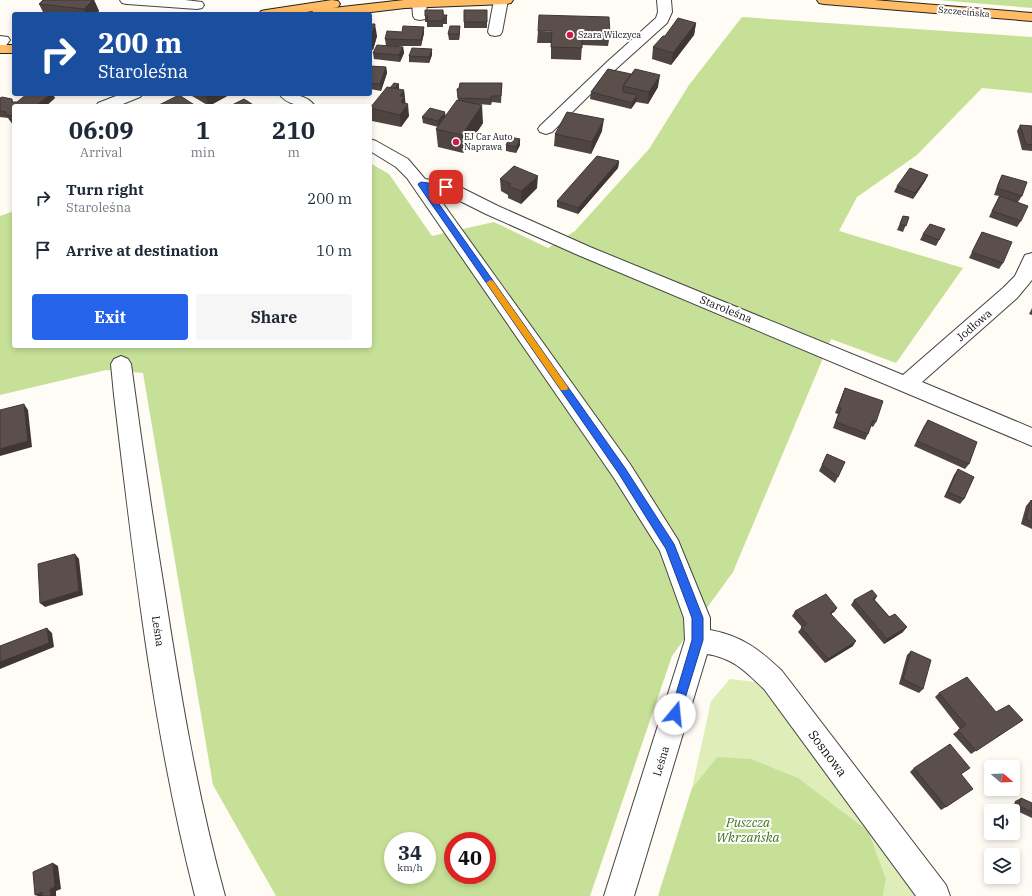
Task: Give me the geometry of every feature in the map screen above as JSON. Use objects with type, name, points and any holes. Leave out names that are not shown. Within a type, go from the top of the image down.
[{"type":"main road","points":[[280,12],[366,0]]},
{"type":"main road","points":[[347,12],[506,0]]},
{"type":"main road","name":"Szczecińska","points":[[824,0],[1032,18]]},
{"type":"street","points":[[127,0],[197,5]]},
{"type":"street","points":[[496,32],[500,0]]},
{"type":"street","points":[[546,129],[612,65],[662,20],[665,12],[664,0]]},
{"type":"street","points":[[109,104],[130,96]]},
{"type":"street","points":[[290,96],[304,104]]},
{"type":"street","name":"Leśna","points":[[372,145],[402,163],[421,184],[622,471],[670,547],[697,618],[698,640],[619,896]]},
{"type":"street","name":"Staroleśna","points":[[421,184],[446,187],[492,210],[584,251],[1032,437]]},
{"type":"street","name":"Jodłowa","points":[[906,384],[1010,293],[1023,279],[1032,259]]},
{"type":"street","name":"Leśna","points":[[121,364],[132,457],[170,709],[187,804],[210,896]]},
{"type":"street","name":"Sosnowa","points":[[698,640],[724,644],[737,649],[748,656],[773,680],[935,896]]},
{"type":"green space","points":[[938,0],[1032,0],[1032,8]]},
{"type":"green space","points":[[742,17],[1032,37],[1032,93],[982,88],[917,155],[857,197],[839,231],[963,268],[896,363],[831,339],[733,572],[672,656],[590,896],[276,896],[213,785],[143,373],[106,370],[0,395],[0,216],[12,212],[12,348],[372,348],[372,164],[389,174],[432,236],[494,222],[548,248],[575,231],[649,149],[689,85]]},
{"type":"green space","points":[[730,679],[757,682],[778,707],[917,896],[883,896],[886,879],[717,757],[692,788],[711,701]]},
{"type":"green space","name":"Puszcza Wkrzańska","points":[[717,757],[751,759],[798,778],[868,831],[886,879],[883,896],[658,896],[692,788]]},
{"type":"building","points":[[43,0],[93,0],[84,9],[39,4]]},
{"type":"building","points":[[425,10],[443,10],[443,15],[447,15],[442,21],[427,21],[428,16],[425,16]]},
{"type":"building","points":[[464,10],[487,10],[487,22],[464,22]]},
{"type":"building","points":[[539,15],[609,17],[610,34],[582,33],[582,48],[551,47],[552,31],[538,31]]},
{"type":"building","points":[[678,18],[696,23],[673,53],[653,47],[663,36],[665,36]]},
{"type":"building","points":[[372,24],[375,24],[372,34]]},
{"type":"building","points":[[403,26],[424,27],[421,40],[385,39],[387,31],[402,32]]},
{"type":"building","points":[[450,26],[460,26],[459,34],[448,34]]},
{"type":"building","points":[[377,45],[403,47],[399,55],[373,53]]},
{"type":"building","points":[[412,48],[432,49],[429,57],[409,56]]},
{"type":"building","points":[[372,66],[386,67],[380,84],[372,83]]},
{"type":"building","points":[[608,69],[631,74],[623,86],[623,92],[637,95],[632,103],[591,92]]},
{"type":"building","points":[[635,69],[660,75],[649,92],[623,86]]},
{"type":"building","points":[[394,83],[399,84],[395,88],[390,88]]},
{"type":"building","points":[[460,83],[502,83],[501,96],[491,96],[491,99],[458,98],[457,89],[459,88]]},
{"type":"building","points":[[387,87],[404,90],[400,96],[404,97],[401,102],[408,104],[400,115],[372,108],[372,106]]},
{"type":"building","points":[[24,96],[48,96],[38,104],[12,104],[12,116],[6,115],[6,112],[0,111],[0,98],[12,99],[12,102],[17,102]]},
{"type":"building","points":[[177,96],[181,96],[193,104],[161,104]]},
{"type":"building","points":[[244,99],[252,104],[234,104]]},
{"type":"building","points":[[457,100],[482,105],[462,135],[436,129]]},
{"type":"building","points":[[430,108],[445,112],[438,121],[422,117]]},
{"type":"building","points":[[567,112],[604,119],[592,142],[555,134]]},
{"type":"building","points":[[1020,125],[1032,126],[1032,145],[1026,144]]},
{"type":"building","points":[[510,137],[520,139],[516,147],[506,145]]},
{"type":"building","points":[[597,156],[619,161],[578,208],[557,201]]},
{"type":"building","points":[[514,166],[538,176],[521,191],[508,186],[511,184],[500,179]]},
{"type":"building","points":[[910,168],[928,175],[915,193],[897,186]]},
{"type":"building","points":[[1002,175],[1027,182],[1022,196],[997,188]]},
{"type":"building","points":[[1000,196],[1028,206],[1021,221],[992,211]]},
{"type":"building","points":[[903,216],[909,217],[906,226],[900,224]]},
{"type":"building","points":[[930,224],[945,229],[939,240],[923,234]]},
{"type":"building","points":[[982,232],[1012,242],[1003,263],[972,252]]},
{"type":"building","points":[[845,388],[883,401],[876,422],[873,420],[868,434],[836,422],[841,408],[838,408]]},
{"type":"building","points":[[24,404],[28,441],[0,449],[0,410]]},
{"type":"building","points":[[928,420],[977,442],[969,464],[917,441]]},
{"type":"building","points":[[827,454],[845,462],[838,477],[822,465]]},
{"type":"building","points":[[958,469],[974,477],[964,499],[948,492]]},
{"type":"building","points":[[1031,500],[1032,501],[1032,522],[1026,519]]},
{"type":"building","points":[[75,554],[79,591],[40,603],[38,564]]},
{"type":"building","points":[[872,590],[877,596],[873,599],[889,617],[895,614],[907,627],[887,639],[854,600]]},
{"type":"building","points":[[826,594],[837,608],[830,613],[856,641],[828,659],[801,627],[807,624],[795,611]]},
{"type":"building","points":[[47,628],[49,643],[0,662],[0,646]]},
{"type":"building","points":[[911,651],[931,660],[923,689],[903,679]]},
{"type":"building","points":[[967,677],[996,712],[1009,705],[1023,720],[976,751],[958,730],[966,725],[939,693]]},
{"type":"building","points":[[950,744],[970,768],[961,774],[973,789],[946,807],[914,768]]},
{"type":"building","points":[[1021,798],[1032,803],[1032,812],[1020,806]]},
{"type":"building","points":[[53,863],[55,887],[50,889],[51,896],[42,896],[42,892],[35,895],[33,872]]},
{"type":"slow traffic","points":[[490,283],[564,388]]},
{"type":"place","name":"Szara Wilczyca","points":[[570,35]]},
{"type":"place","name":"EJ Car Auto Naprawa","points":[[456,142]]},
{"type":"route","points":[[446,187],[421,184],[622,471],[670,547],[697,618],[698,640],[675,714]]}]
